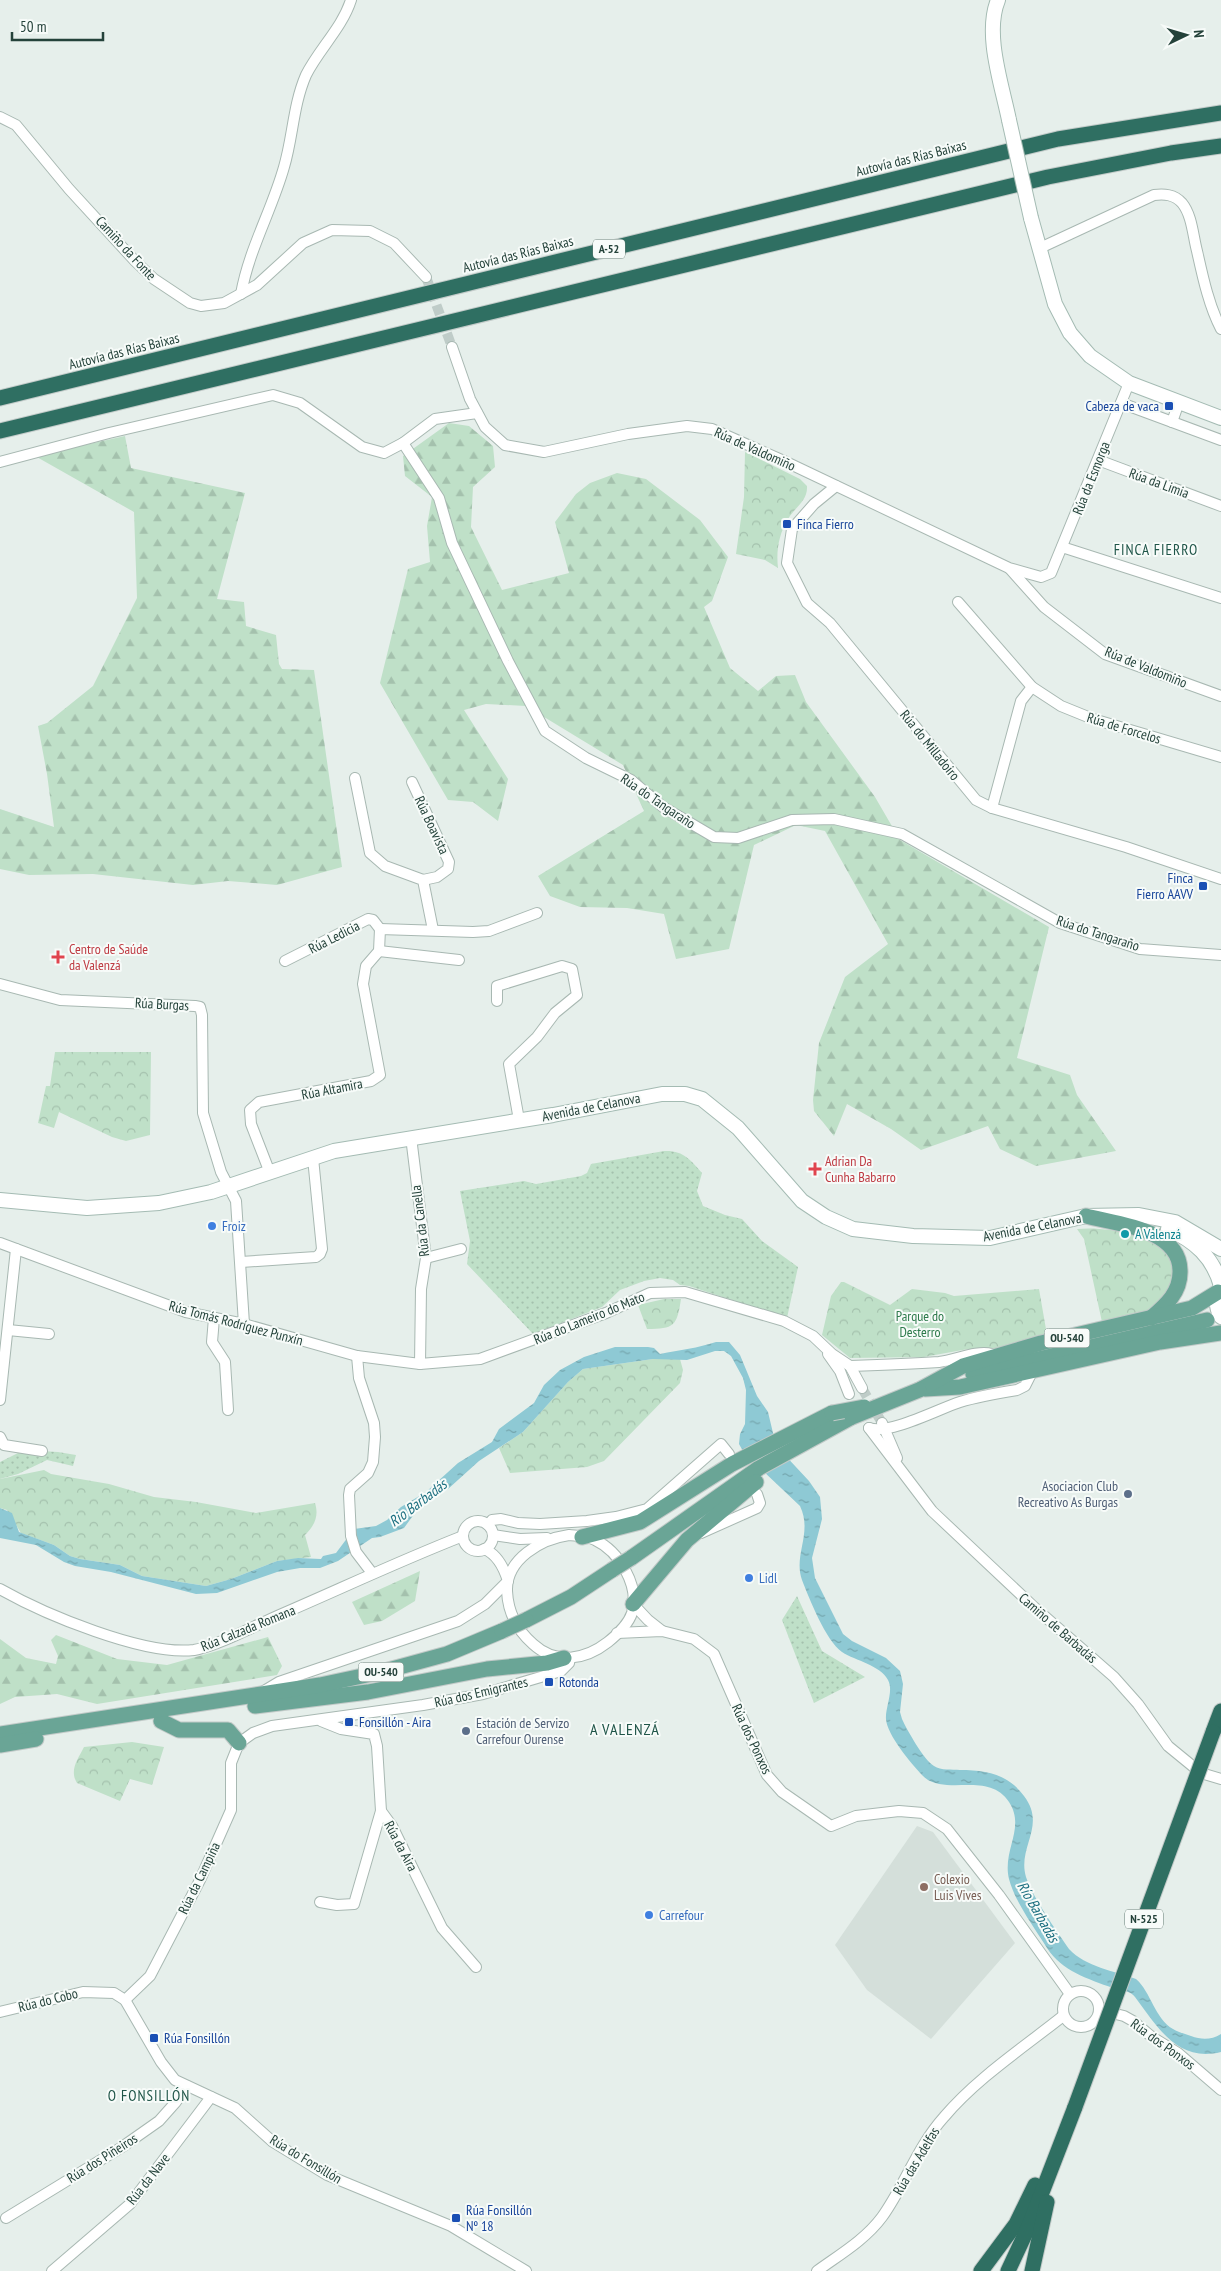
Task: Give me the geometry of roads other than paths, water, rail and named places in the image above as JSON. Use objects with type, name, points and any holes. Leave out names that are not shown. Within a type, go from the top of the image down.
[{"type":"highway","name":"Autovía das Rías Baixas","points":[[0,398],[1058,138],[1221,113]]},
{"type":"highway","points":[[0,432],[1048,177],[1171,153],[1221,146]]},
{"type":"highway","name":"N-525","points":[[1008,2271],[1029,2226],[1075,2107],[1221,1711]]},
{"type":"highway","points":[[981,2271],[1016,2224],[1037,2182],[1060,2146]]},
{"type":"highway","points":[[1032,2271],[1060,2146]]},
{"type":"main road","points":[[1086,1216],[1151,1233],[1164,1240],[1174,1249],[1180,1264],[1180,1280],[1175,1293],[1164,1307],[1149,1319]]},
{"type":"main road","name":"OU-540","points":[[919,1390],[962,1366],[1041,1343],[1192,1308],[1220,1288]]},
{"type":"main road","name":"OU-540","points":[[0,1734],[256,1696],[381,1672],[448,1654],[526,1620],[571,1597],[631,1558],[759,1468],[852,1417],[878,1405],[919,1390],[990,1369],[1214,1318]]},
{"type":"main road","name":"OU-540","points":[[919,1390],[960,1388],[1160,1342],[1221,1333]]},
{"type":"main road","points":[[582,1536],[627,1527],[732,1464],[832,1413],[878,1405]]},
{"type":"main road","points":[[633,1604],[646,1591],[675,1553],[748,1488],[788,1462],[798,1446]]},
{"type":"main road","points":[[161,1720],[272,1703],[368,1692],[487,1669],[547,1663],[567,1658]]},
{"type":"main road","points":[[133,1714],[161,1720],[178,1730],[228,1730],[239,1743]]},
{"type":"main road","points":[[0,1745],[48,1737],[69,1724]]},
{"type":"street","points":[[241,294],[250,258],[284,168],[300,90],[307,73],[347,12],[351,0]]},
{"type":"street","points":[[998,0],[994,10],[993,41],[1031,218],[1055,304],[1070,333],[1090,356],[1129,384],[1221,418]]},
{"type":"street","name":"Camiño da Fonte","points":[[0,117],[16,125],[69,189],[135,261],[161,285],[190,303],[201,306],[224,303],[257,285],[303,243],[332,230],[370,231],[394,243],[426,277]]},
{"type":"street","points":[[1040,248],[1154,195],[1164,194],[1175,197],[1183,204],[1188,214],[1203,278],[1221,330]]},
{"type":"street","name":"Rúa de Valdomiño","points":[[452,347],[470,399],[485,427],[505,445],[544,452],[628,434],[687,426],[712,429],[1009,568],[1041,577],[1051,573]]},
{"type":"street","name":"Rúa da Esmorga","points":[[1051,573],[1129,384]]},
{"type":"street","points":[[0,462],[109,433],[273,395],[300,403],[362,447],[384,454],[403,443],[435,419],[478,413]]},
{"type":"street","points":[[1172,422],[1179,402]]},
{"type":"street","points":[[1121,403],[1221,440]]},
{"type":"street","name":"Rúa do Tangaraño","points":[[403,443],[439,498],[452,543],[508,661],[545,731],[586,758],[631,780],[663,807],[714,837],[738,838],[792,820],[834,819],[902,834],[1060,923],[1140,949],[1221,955]]},
{"type":"street","name":"Rúa da Limia","points":[[1098,460],[1221,506]]},
{"type":"street","name":"Rúa do Milladoiro","points":[[836,486],[814,504],[792,529],[786,564],[807,603],[830,623],[976,800],[992,808],[1126,847],[1221,879]]},
{"type":"street","points":[[1062,547],[1221,598]]},
{"type":"street","name":"Rúa de Valdomiño","points":[[1009,568],[1044,607],[1105,654],[1221,696]]},
{"type":"street","name":"Rúa de Forcelos","points":[[958,602],[1032,687],[1061,706],[1093,719],[1221,758]]},
{"type":"street","points":[[992,808],[1021,701],[1032,687]]},
{"type":"street","points":[[355,778],[370,853],[385,866],[422,880],[433,930]]},
{"type":"street","name":"Rúa Boavista","points":[[412,782],[449,862],[448,869],[438,877],[422,880]]},
{"type":"street","points":[[458,960],[379,951],[380,929],[473,932],[489,930],[537,913]]},
{"type":"street","name":"Rúa Ledicia","points":[[285,961],[368,919],[373,920],[380,929]]},
{"type":"street","name":"Rúa Altamira","points":[[270,1173],[251,1124],[250,1110],[254,1106],[259,1102],[371,1081],[380,1075],[363,984],[366,966],[379,951]]},
{"type":"street","points":[[496,1001],[497,986],[562,966],[572,969],[577,995],[555,1013],[537,1037],[509,1064],[520,1120]]},
{"type":"street","name":"Rúa Burgas","points":[[0,986],[60,1000],[200,1008],[202,1015],[203,1113],[221,1172],[229,1187]]},
{"type":"street","name":"Avenida de Celanova","points":[[0,1200],[97,1208],[159,1203],[229,1187],[334,1151],[662,1094],[685,1094],[702,1099],[738,1128],[802,1201],[826,1217],[853,1229],[913,1236],[990,1238],[1086,1216],[1139,1215],[1175,1222],[1221,1249]]},
{"type":"street","name":"Rúa da Canella","points":[[411,1137],[426,1258],[421,1289],[420,1364]]},
{"type":"street","points":[[241,1262],[316,1257],[320,1254],[322,1249],[313,1158]]},
{"type":"street","points":[[229,1187],[236,1201],[244,1324]]},
{"type":"street","name":"Avenida de Celanova","points":[[1139,1215],[1177,1233],[1196,1245],[1210,1259],[1220,1288]]},
{"type":"street","name":"Rúa Tomás Rodríguez Punxín","points":[[0,1243],[186,1312],[244,1324],[357,1356],[420,1364]]},
{"type":"street","points":[[0,1400],[16,1249]]},
{"type":"street","points":[[426,1258],[462,1249]]},
{"type":"street","name":"OU-540","points":[[1214,1318],[1220,1288]]},
{"type":"street","name":"Rúa do Lameiro do Mato","points":[[420,1364],[480,1358],[495,1354],[606,1313],[650,1293],[667,1291],[700,1295],[784,1321],[813,1336]]},
{"type":"street","points":[[214,1318],[212,1342],[225,1362],[228,1410]]},
{"type":"street","points":[[8,1330],[49,1334]]},
{"type":"street","points":[[813,1336],[832,1354],[850,1366],[862,1388]]},
{"type":"street","points":[[813,1336],[830,1356],[849,1394]]},
{"type":"street","points":[[850,1366],[939,1362],[984,1352],[998,1356]]},
{"type":"street","points":[[357,1356],[359,1378],[374,1423],[376,1437],[372,1462],[368,1473],[354,1484],[348,1495],[349,1520],[356,1552],[372,1573]]},
{"type":"street","points":[[889,1438],[891,1430],[896,1426],[962,1402],[1017,1390],[1025,1386],[1032,1372]]},
{"type":"street","points":[[883,1426],[896,1426]]},
{"type":"street","name":"Camiño de Barbadás","points":[[901,1468],[883,1426],[869,1428],[932,1511],[1034,1607],[1114,1677],[1138,1704],[1168,1746],[1201,1773],[1221,1779]]},
{"type":"street","points":[[0,1437],[4,1445],[42,1451]]},
{"type":"street","points":[[488,1525],[492,1520],[501,1519],[518,1523],[587,1521],[649,1513],[721,1444],[728,1454]]},
{"type":"street","points":[[693,1536],[757,1508],[760,1503],[757,1494]]},
{"type":"street","points":[[478,1521],[488,1525],[493,1536],[489,1546],[478,1551],[468,1546],[463,1536],[464,1530],[472,1522],[478,1521]]},
{"type":"street","name":"Rúa Calzada Romana","points":[[0,1589],[24,1602],[112,1636],[158,1650],[194,1650],[229,1638],[372,1573],[463,1536]]},
{"type":"street","points":[[484,1549],[490,1552],[500,1563],[508,1581],[510,1609],[517,1627],[545,1653],[567,1658],[589,1654],[599,1650],[626,1625],[632,1612],[633,1604],[630,1581],[617,1558],[608,1548],[582,1536],[520,1539],[493,1536]]},
{"type":"street","points":[[256,1696],[279,1682],[458,1621],[485,1604],[508,1581],[514,1568],[526,1553],[540,1543],[558,1537]]},
{"type":"street","name":"Rúa dos Ponxos","points":[[633,1604],[662,1632]]},
{"type":"street","name":"Rúa dos Ponxos","points":[[618,1633],[662,1632],[694,1639],[714,1654],[767,1775],[782,1792],[831,1826],[856,1816],[899,1811],[923,1813],[946,1830],[999,1896],[1070,1994]]},
{"type":"street","name":"Rúa dos Emigrantes","points":[[239,1743],[253,1733],[272,1726],[320,1721],[483,1694],[561,1671],[569,1663],[567,1658]]},
{"type":"street","name":"Rúa da Aira","points":[[320,1721],[341,1729],[374,1734],[377,1746],[381,1811],[392,1826],[442,1928],[476,1968]]},
{"type":"street","name":"Rúa da Campiña","points":[[125,2000],[150,1976],[200,1880],[232,1810],[231,1763],[239,1743]]},
{"type":"street","points":[[320,1902],[337,1905],[354,1904],[381,1811]]},
{"type":"street","points":[[1075,1991],[1087,1991],[1096,1999],[1099,2010],[1094,2022],[1083,2027],[1071,2025],[1064,2016],[1062,2006],[1070,1994],[1075,1991]]},
{"type":"street","name":"Rúa do Cobo","points":[[0,2012],[83,1992],[114,1993],[125,2000]]},
{"type":"street","name":"Rúa do Fonsillón","points":[[125,2000],[160,2062],[175,2080],[235,2108],[273,2142],[327,2175],[451,2226],[526,2271]]},
{"type":"street","name":"Rúa dos Ponxos","points":[[1099,2010],[1124,2016],[1133,2021],[1152,2037],[1178,2053],[1221,2090]]},
{"type":"street","name":"Rúa das Adelfas","points":[[817,2271],[855,2244],[881,2218],[900,2189],[914,2160],[945,2116],[973,2088],[1064,2016]]},
{"type":"street","name":"Rúa dos Piñeiros","points":[[6,2218],[122,2147],[159,2121],[187,2086]]},
{"type":"street","name":"Rúa da Nave","points":[[52,2271],[130,2204],[211,2097]]},
{"type":"water","points":[[716,1342],[729,1342],[740,1355],[757,1396],[768,1412],[773,1433],[782,1452],[809,1481],[820,1497],[822,1519],[812,1558],[815,1578],[843,1634],[852,1641],[886,1658],[900,1671],[903,1684],[900,1712],[904,1724],[921,1751],[930,1763],[937,1768],[987,1772],[1004,1778],[1018,1789],[1030,1807],[1033,1817],[1025,1856],[1026,1877],[1039,1904],[1069,1949],[1092,1964],[1136,1979],[1146,1991],[1162,2019],[1173,2029],[1203,2039],[1221,2034],[1221,2052],[1206,2054],[1192,2052],[1180,2047],[1160,2030],[1133,1995],[1085,1977],[1060,1963],[1047,1948],[1025,1914],[1009,1879],[1008,1858],[1015,1830],[1015,1821],[1014,1812],[1009,1802],[1000,1793],[978,1785],[953,1785],[931,1781],[922,1775],[900,1749],[887,1726],[886,1715],[890,1694],[888,1680],[879,1671],[842,1652],[836,1646],[824,1629],[802,1580],[800,1562],[805,1525],[800,1506],[744,1453],[739,1444],[740,1434],[745,1424],[746,1390],[743,1378],[731,1356],[724,1351],[715,1351],[687,1360],[653,1359],[583,1369],[568,1382],[523,1432],[479,1461],[448,1489],[417,1510],[404,1528],[372,1538],[338,1561],[320,1568],[300,1568],[277,1572],[217,1593],[196,1594],[111,1572],[75,1566],[64,1562],[36,1545],[0,1538],[0,1508],[12,1513],[19,1532],[54,1545],[70,1556],[120,1565],[142,1576],[206,1586],[231,1579],[277,1561],[298,1558],[321,1559],[323,1556],[336,1553],[354,1529],[376,1526],[387,1520],[401,1507],[426,1492],[458,1463],[492,1442],[499,1429],[534,1403],[544,1385],[560,1370],[584,1357],[615,1347],[648,1347],[654,1348],[660,1354]]},
{"type":"tunnel","points":[[426,277],[452,347]]},
{"type":"tunnel","points":[[862,1388],[882,1423]]},
{"type":"place","name":"Cabeza de vaca","points":[[1169,406]]},
{"type":"place","name":"Finca Fierro","points":[[787,524]]},
{"type":"place","name":"Finca Fierro AAVV","points":[[1203,886]]},
{"type":"place","name":"Centro de Saúde da Valenzá","points":[[58,957]]},
{"type":"place","name":"Adrian Da Cunha Babarro","points":[[815,1169]]},
{"type":"place","name":"Froiz","points":[[212,1226]]},
{"type":"place","name":"A Valenzá","points":[[1125,1234]]},
{"type":"place","name":"Asociacion Club Recreativo As Burgas","points":[[1128,1494]]},
{"type":"place","name":"Lidl","points":[[749,1578]]},
{"type":"place","name":"Rotonda","points":[[549,1682]]},
{"type":"place","name":"Fonsillón - Aira","points":[[349,1722]]},
{"type":"place","name":"Estación de Servizo Carrefour Ourense","points":[[466,1731]]},
{"type":"place","name":"Colexio Luis Vives","points":[[924,1887]]},
{"type":"place","name":"Carrefour","points":[[649,1915]]},
{"type":"place","name":"Rúa Fonsillón","points":[[154,2038]]},
{"type":"place","name":"Rúa Fonsillón Nº 18","points":[[456,2218]]},
{"type":"district","name":"FINCA FIERRO","points":[[1156,550]]},
{"type":"district","name":"A VALENZÁ","points":[[625,1729]]},
{"type":"district","name":"O FONSILLÓN","points":[[149,2096]]},
{"type":"park label","name":"Parque do Desterro","points":[[920,1324]]},
{"type":"water label","name":"Rio Barbadás","points":[[418,1503]]},
{"type":"water label","name":"Río Barbadás","points":[[1038,1912]]}]
